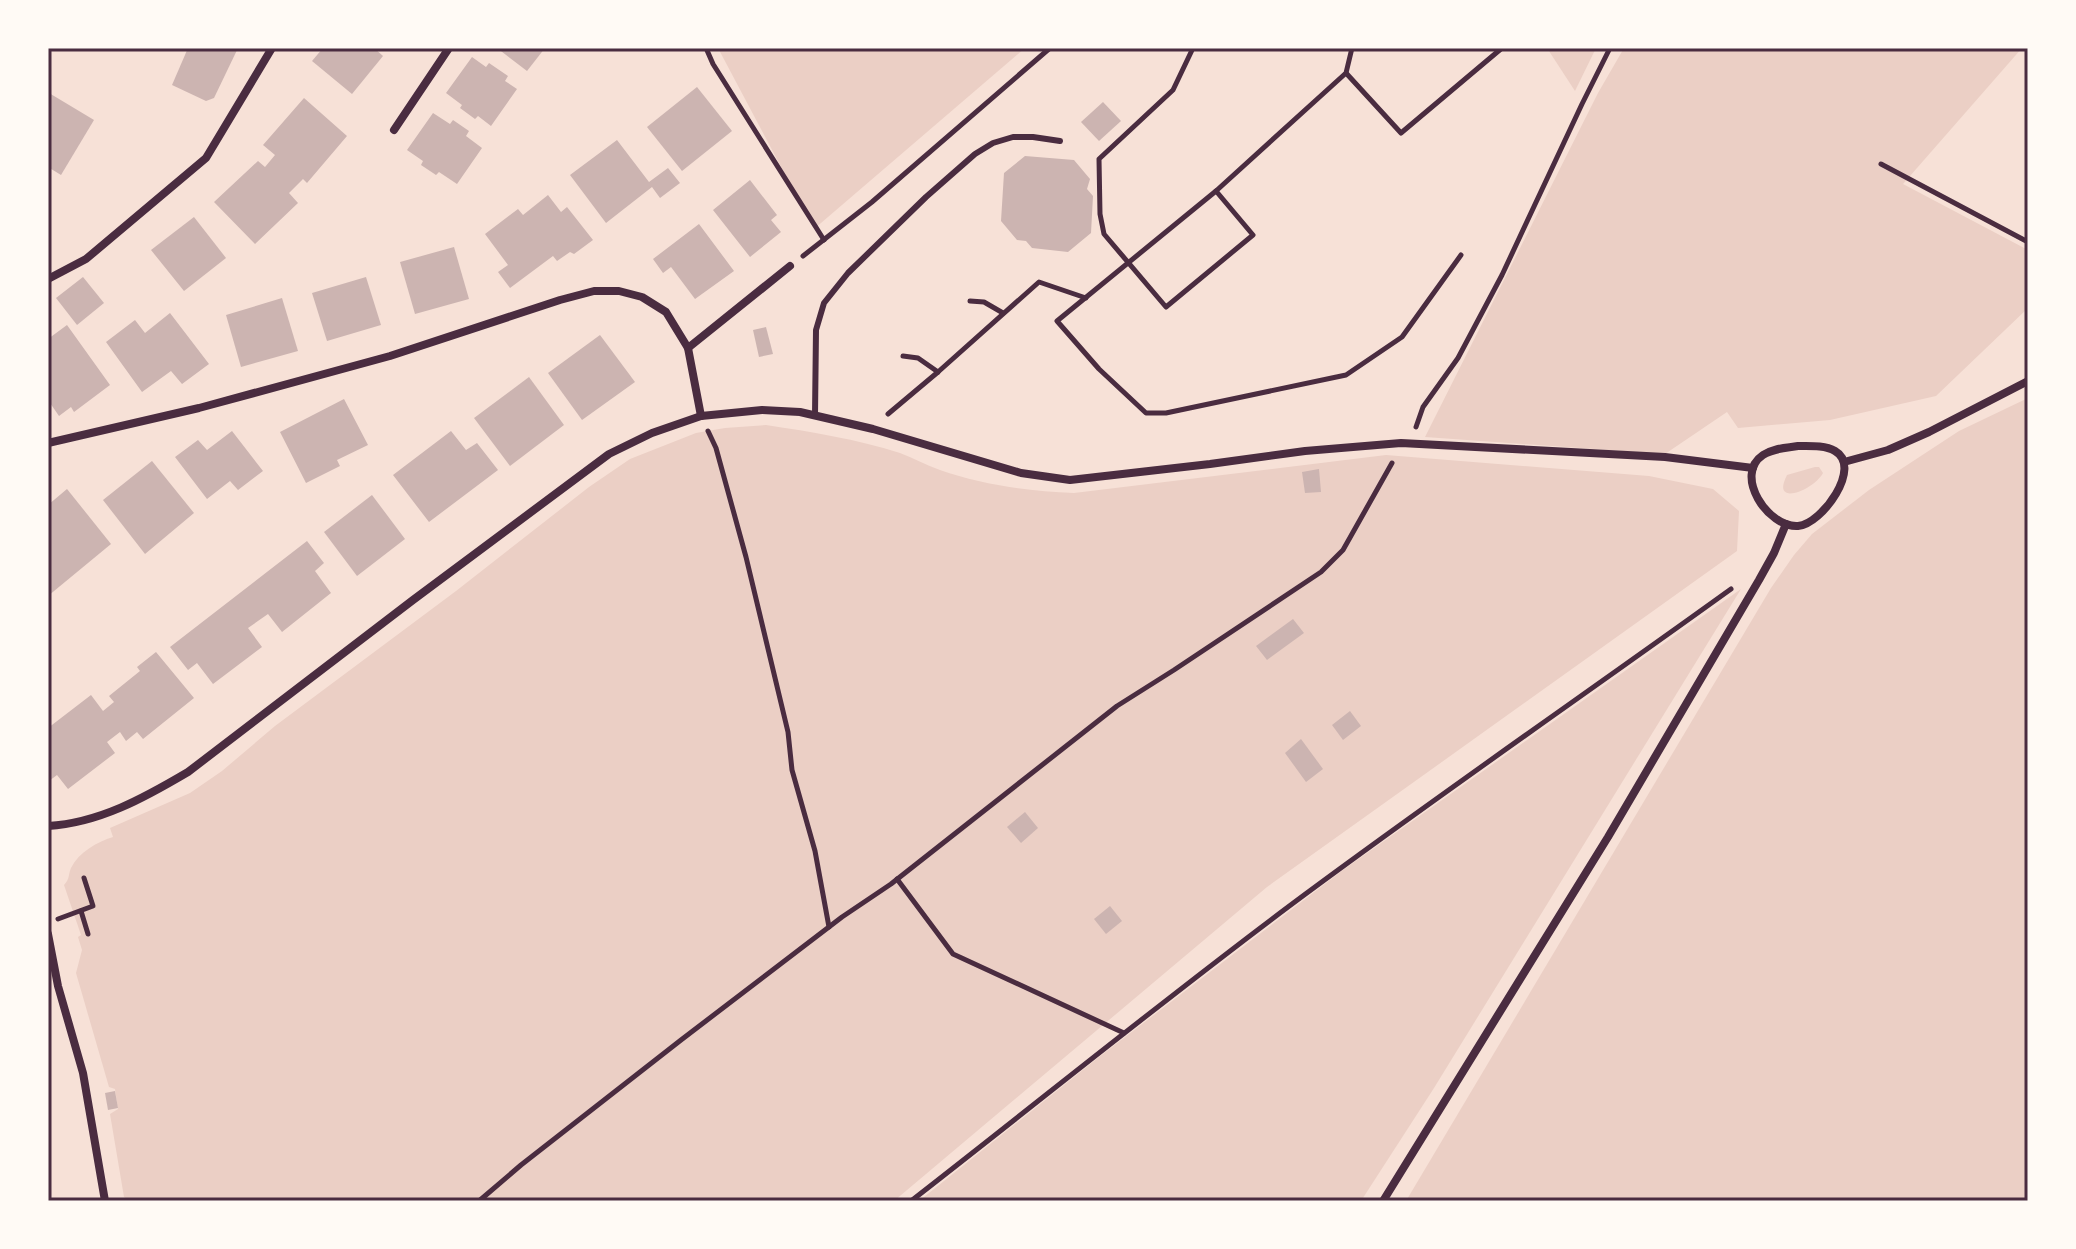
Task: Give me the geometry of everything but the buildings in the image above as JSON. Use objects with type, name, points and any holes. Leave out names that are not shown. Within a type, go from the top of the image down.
[{"type":"street","points":[[48,279],[86,259],[206,158],[272,48]]},
{"type":"street","points":[[394,130],[449,48]]},
{"type":"street","points":[[688,348],[790,266]]},
{"type":"street","points":[[48,443],[199,408],[390,356],[594,291],[619,291],[642,297],[666,312],[688,348],[701,416]]},
{"type":"street","points":[[1844,462],[1888,450],[1929,432],[2028,381]]},
{"type":"street","points":[[48,826],[83,822],[101,816],[155,792],[188,772],[609,454],[652,433],[701,416],[762,410],[815,415],[1021,473],[1070,480],[1305,451],[1401,443],[1665,457],[1753,468]]},
{"type":"street","points":[[1798,446],[1830,449],[1839,454],[1844,462],[1842,480],[1827,507],[1807,524],[1786,524],[1768,512],[1753,486],[1753,468],[1760,457],[1771,450],[1798,446]]},
{"type":"street","points":[[1383,1201],[1608,837],[1759,580],[1786,524]]},
{"type":"street","points":[[48,934],[49,951],[83,1073],[105,1201]]},
{"type":"lane","points":[[815,415],[816,330],[824,303],[848,273],[975,154],[993,143],[1013,137],[1060,141]]},
{"type":"path","points":[[706,48],[713,64],[824,240]]},
{"type":"path","points":[[790,266],[872,202],[1050,48]]},
{"type":"path","points":[[1193,48],[1173,90],[1099,159],[1100,214],[1104,234],[1166,307],[1253,235],[1216,191]]},
{"type":"path","points":[[1352,48],[1346,73],[1216,191],[1057,321],[1099,369],[1146,413],[1166,413],[1346,375],[1402,337],[1461,255]]},
{"type":"path","points":[[1346,73],[1401,133],[1502,48]]},
{"type":"path","points":[[1412,443],[1423,407],[1458,358],[1489,301],[1610,48]]},
{"type":"path","points":[[1881,164],[2028,242]]},
{"type":"path","points":[[873,429],[1039,282],[1086,298]]},
{"type":"path","points":[[970,301],[984,302],[1003,313]]},
{"type":"path","points":[[903,356],[918,358],[938,372]]},
{"type":"path","points":[[701,416],[716,448],[746,557],[788,732],[792,770],[815,851],[829,927]]},
{"type":"path","points":[[479,1201],[681,1040],[897,879],[1117,706],[1306,584],[1330,565],[1356,529],[1401,443]]},
{"type":"path","points":[[911,1201],[1256,931],[1425,806],[1739,583],[1750,578],[1759,580]]},
{"type":"path","points":[[48,922],[93,906],[84,878]]},
{"type":"path","points":[[897,879],[953,954],[1124,1033]]},
{"type":"path","points":[[81,911],[88,934]]},
{"type":"shaded area","points":[[718,48],[1025,48],[814,229]]},
{"type":"shaded area","points":[[1547,48],[1596,48],[1575,91]]},
{"type":"shaded area","points":[[1624,48],[2022,48],[1903,184],[2028,250],[2028,308],[1936,396],[1830,420],[1738,428],[1727,412],[1665,454],[1425,437],[1598,93]]},
{"type":"shaded area","points":[[2028,398],[2028,1201],[1406,1201],[1771,588],[1794,555],[1812,534],[1869,490],[1959,431]]},
{"type":"shaded area","points":[[766,425],[883,448],[973,480],[1074,493],[1386,455],[1649,476],[1713,489],[1739,511],[1737,551],[1267,887],[894,1201],[131,1201],[124,1197],[110,1114],[118,1109],[115,1089],[109,1087],[76,973],[82,950],[78,937],[81,935],[64,885],[79,857],[113,837],[110,828],[190,793],[222,771],[275,726],[630,459],[696,433]]},
{"type":"shaded area","points":[[1815,467],[1823,473],[1811,485],[1795,493],[1784,491],[1787,475]]},
{"type":"shaded area","points":[[1741,589],[1434,1088],[1361,1201],[919,1201],[1099,1057],[1343,870]]}]
